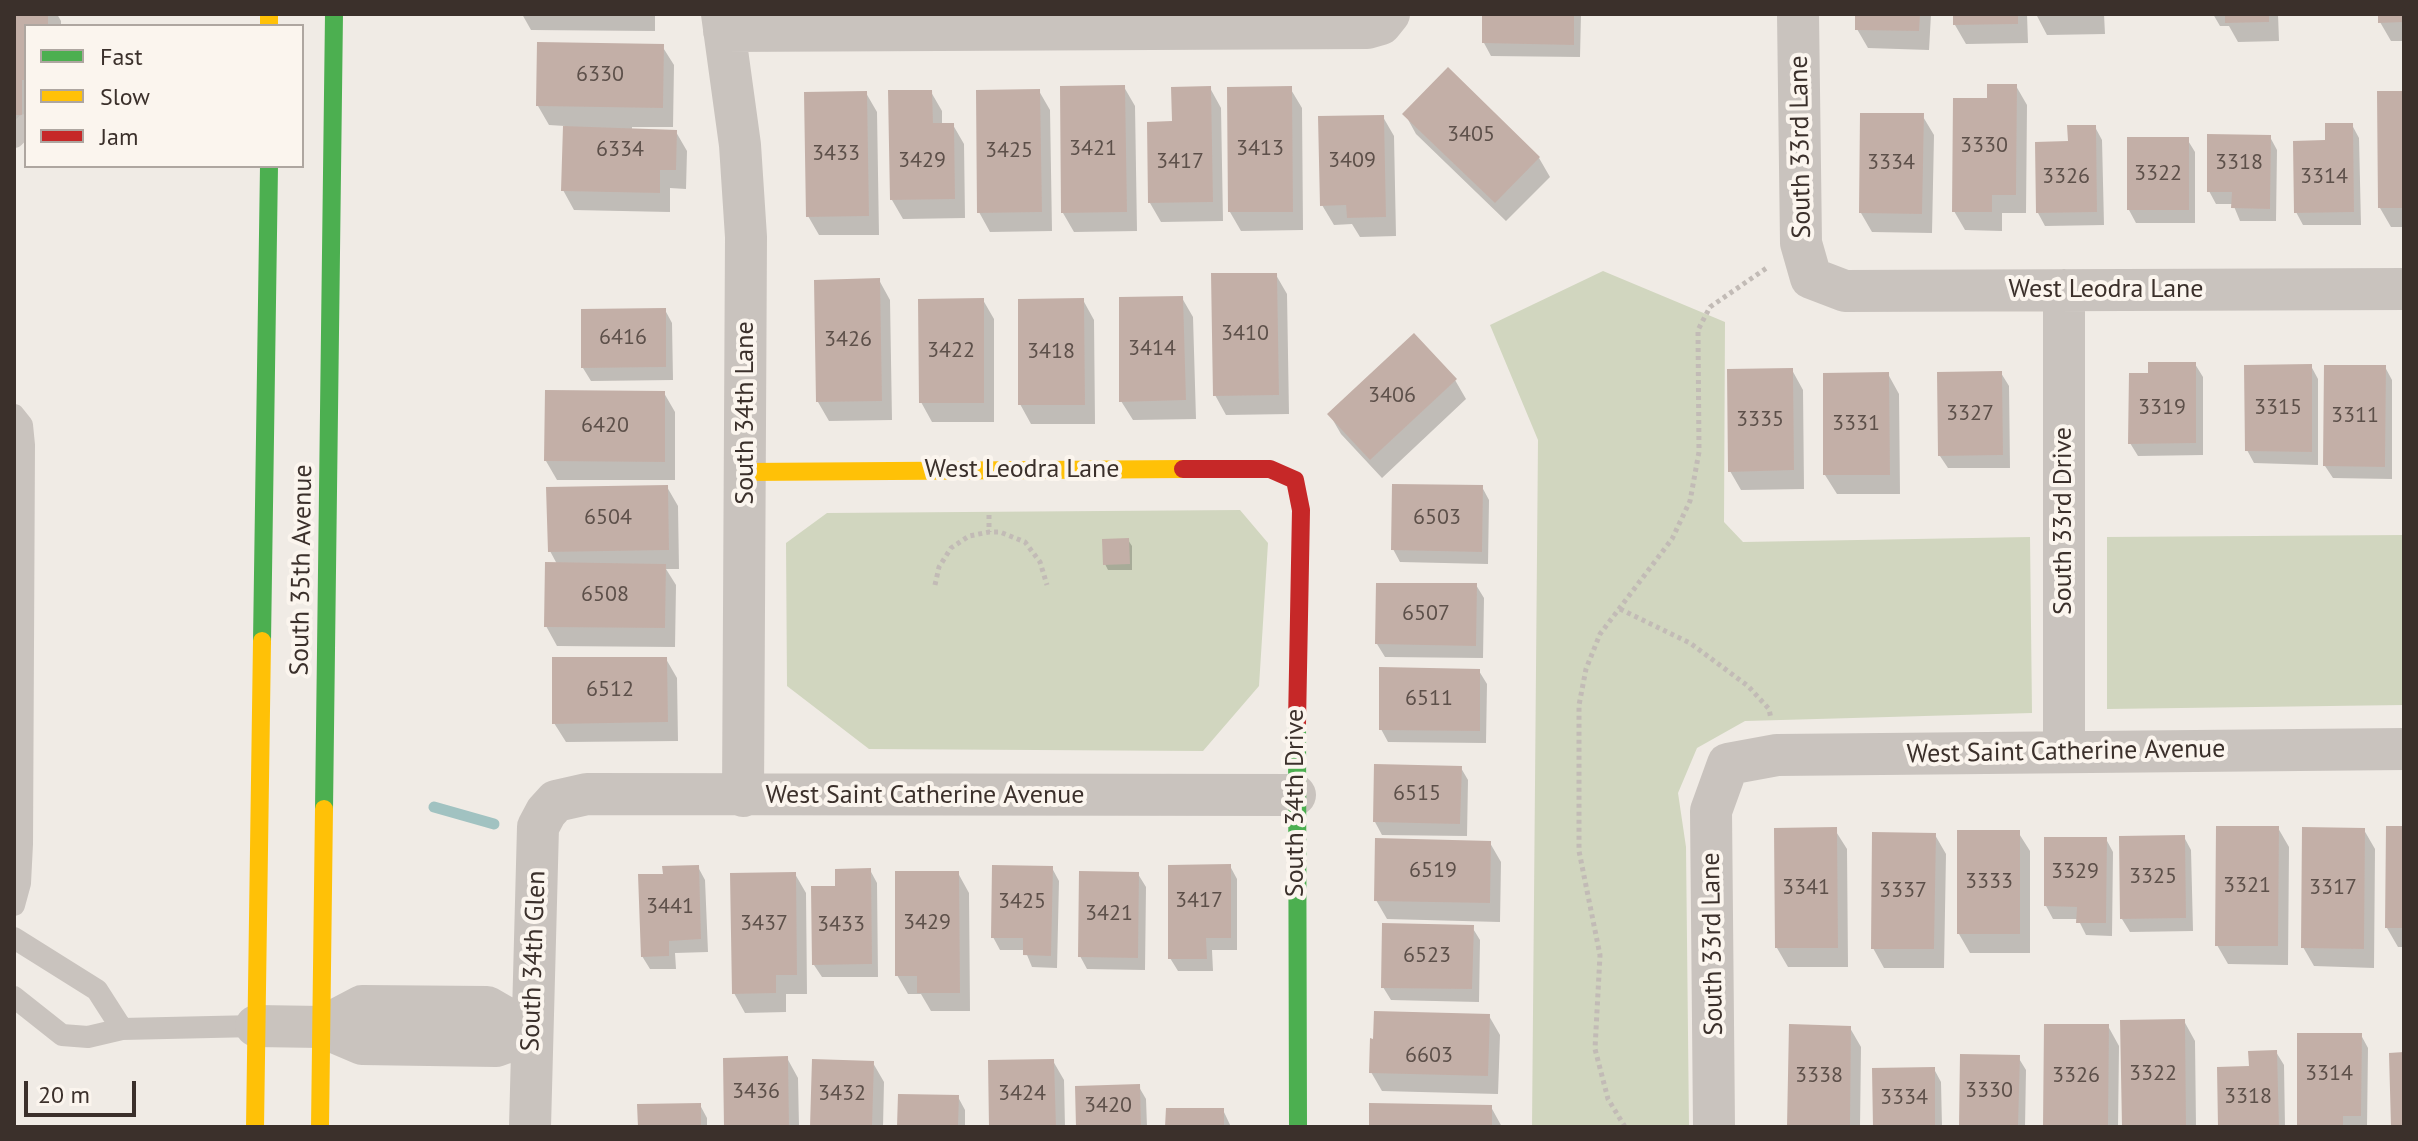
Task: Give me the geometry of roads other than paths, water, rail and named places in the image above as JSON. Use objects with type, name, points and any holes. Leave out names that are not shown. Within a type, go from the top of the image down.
[{"type":"main road","name":"South 35th Avenue","points":[[320,1127],[334,14]]},
{"type":"main road","name":"South 35th Avenue","points":[[255,1127],[269,168]]},
{"type":"main road","name":"West Leodra Lane","points":[[746,472],[1270,469],[1295,480]]},
{"type":"main road","name":"South 34th Drive","points":[[1295,480],[1301,510],[1295,795],[1298,1127]]},
{"type":"street","name":"South 33rd Lane","points":[[1798,14],[1806,261]]},
{"type":"street","points":[[723,23],[1367,28],[1385,19]]},
{"type":"street","name":"South 34th Lane","points":[[723,23],[740,145],[746,237],[743,796]]},
{"type":"street","name":"West Leodra Lane","points":[[1806,261],[1845,291],[2404,289]]},
{"type":"street","name":"South 33rd Drive","points":[[2064,290],[2064,752]]},
{"type":"street","name":"West Saint Catherine Avenue","points":[[1728,764],[1777,755],[2404,749]]},
{"type":"street","name":"South 33rd Lane","points":[[1714,1127],[1711,811],[1728,764]]},
{"type":"street","name":"West Saint Catherine Avenue","points":[[556,801],[587,794],[1295,795]]},
{"type":"street","name":"South 34th Glen","points":[[530,1127],[538,827],[556,801]]},
{"type":"street","points":[[256,1026],[322,1027],[362,1006],[487,1007],[532,1033]]},
{"type":"lane","points":[[14,415],[22,425],[24,461],[22,844],[20,883],[14,905]]},
{"type":"lane","points":[[14,938],[97,990],[122,1029]]},
{"type":"lane","points":[[14,997],[62,1035],[88,1037],[122,1029],[256,1026]]},
{"type":"waterway","points":[[434,807],[494,824]]}]
